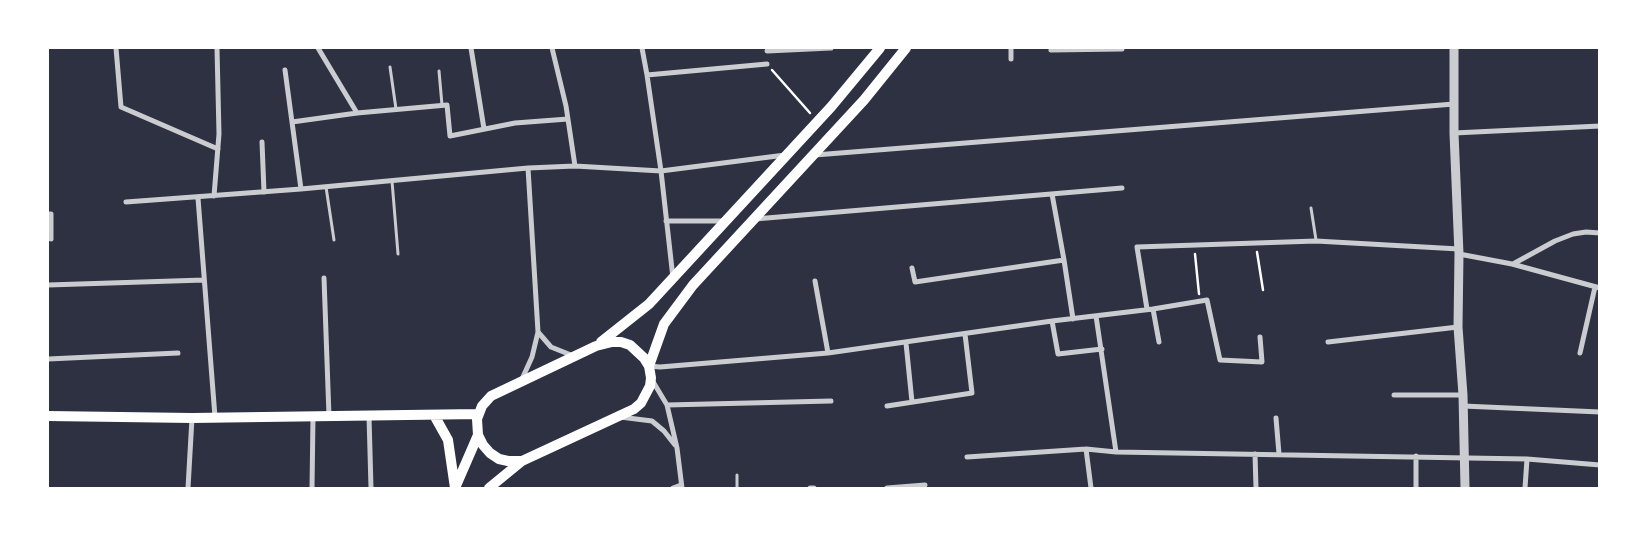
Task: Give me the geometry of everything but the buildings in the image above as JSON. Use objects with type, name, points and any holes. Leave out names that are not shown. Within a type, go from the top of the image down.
[{"type":"main road","points":[[596,346],[649,304],[673,279],[818,122],[880,48]]},
{"type":"main road","points":[[648,366],[664,324],[693,285],[864,100],[906,48]]},
{"type":"main road","points":[[489,488],[522,461],[634,409],[641,403],[650,386],[651,378],[644,358],[630,345],[612,342],[596,346],[491,396],[478,414],[478,435],[482,445],[499,459],[522,461]]},
{"type":"main road","points":[[48,416],[192,418],[478,414]]},
{"type":"main road","points":[[434,415],[448,440],[455,488]]},
{"type":"main road","points":[[455,488],[478,435]]},
{"type":"street","points":[[116,48],[121,107],[218,149]]},
{"type":"street","points":[[214,196],[219,134],[217,48]]},
{"type":"street","points":[[318,48],[357,113]]},
{"type":"street","points":[[471,48],[484,129]]},
{"type":"street","points":[[552,48],[568,119],[575,166]]},
{"type":"street","points":[[642,48],[648,75],[661,171],[673,279]]},
{"type":"street","points":[[767,51],[831,48]]},
{"type":"street","points":[[1011,48],[1011,59]]},
{"type":"street","points":[[1052,48],[1052,50],[1122,50]]},
{"type":"street","points":[[1454,48],[1454,133],[1459,251],[1458,327],[1463,406],[1465,488]]},
{"type":"street","points":[[648,75],[766,64]]},
{"type":"street","points":[[285,70],[301,189]]},
{"type":"street","points":[[812,155],[1455,104]]},
{"type":"street","points":[[292,122],[357,113],[447,105],[450,136],[515,123],[568,119]]},
{"type":"street","points":[[1454,133],[1600,126]]},
{"type":"street","points":[[262,142],[264,192]]},
{"type":"street","points":[[126,202],[198,198],[528,168],[575,166],[661,171],[788,154]]},
{"type":"street","points":[[520,382],[532,358],[538,332],[528,168]]},
{"type":"street","points":[[754,219],[1122,188]]},
{"type":"street","points":[[1052,194],[1073,319]]},
{"type":"street","points":[[198,198],[215,417]]},
{"type":"street","points":[[48,214],[51,214],[51,239]]},
{"type":"street","points":[[666,221],[726,221]]},
{"type":"street","points":[[1512,264],[1573,234],[1600,232]]},
{"type":"street","points":[[1159,342],[1137,247],[1316,241],[1459,251],[1597,287],[1580,353]]},
{"type":"street","points":[[912,268],[915,282],[1064,260]]},
{"type":"street","points":[[324,278],[329,416]]},
{"type":"street","points":[[48,285],[204,280]]},
{"type":"street","points":[[815,281],[828,353]]},
{"type":"street","points":[[648,366],[660,367],[828,353],[1207,300],[1220,360],[1262,362],[1260,337]]},
{"type":"street","points":[[1096,316],[1116,452]]},
{"type":"street","points":[[1052,321],[1058,354],[1102,349]]},
{"type":"street","points":[[1328,342],[1458,327]]},
{"type":"street","points":[[538,332],[544,341],[555,350],[566,355],[575,356]]},
{"type":"street","points":[[887,406],[972,393],[965,334]]},
{"type":"street","points":[[906,343],[912,402]]},
{"type":"street","points":[[48,359],[178,353]]},
{"type":"street","points":[[651,378],[667,405],[677,448],[682,487],[673,488]]},
{"type":"street","points":[[1394,395],[1462,395]]},
{"type":"street","points":[[667,405],[831,401]]},
{"type":"street","points":[[1463,406],[1600,412]]},
{"type":"street","points":[[369,415],[371,488]]},
{"type":"street","points":[[312,488],[313,417]]},
{"type":"street","points":[[618,417],[652,421],[664,431],[677,448]]},
{"type":"street","points":[[188,488],[192,418]]},
{"type":"street","points":[[1276,418],[1279,454]]},
{"type":"street","points":[[1086,449],[1090,488]]},
{"type":"street","points":[[967,458],[1086,449],[1116,452],[1528,458],[1600,465]]},
{"type":"street","points":[[1255,454],[1256,488]]},
{"type":"street","points":[[1416,456],[1416,488]]},
{"type":"street","points":[[1525,488],[1528,458]]},
{"type":"street","points":[[887,488],[926,485]]},
{"type":"lane","points":[[390,66],[396,109]]},
{"type":"lane","points":[[439,71],[442,105]]},
{"type":"lane","points":[[392,181],[398,254]]},
{"type":"lane","points":[[326,187],[334,240]]},
{"type":"lane","points":[[1311,208],[1316,241]]},
{"type":"lane","points":[[737,475],[737,488]]},
{"type":"path","points":[[766,64],[818,122]]},
{"type":"path","points":[[1255,243],[1263,290]]},
{"type":"path","points":[[1195,245],[1200,301]]}]
